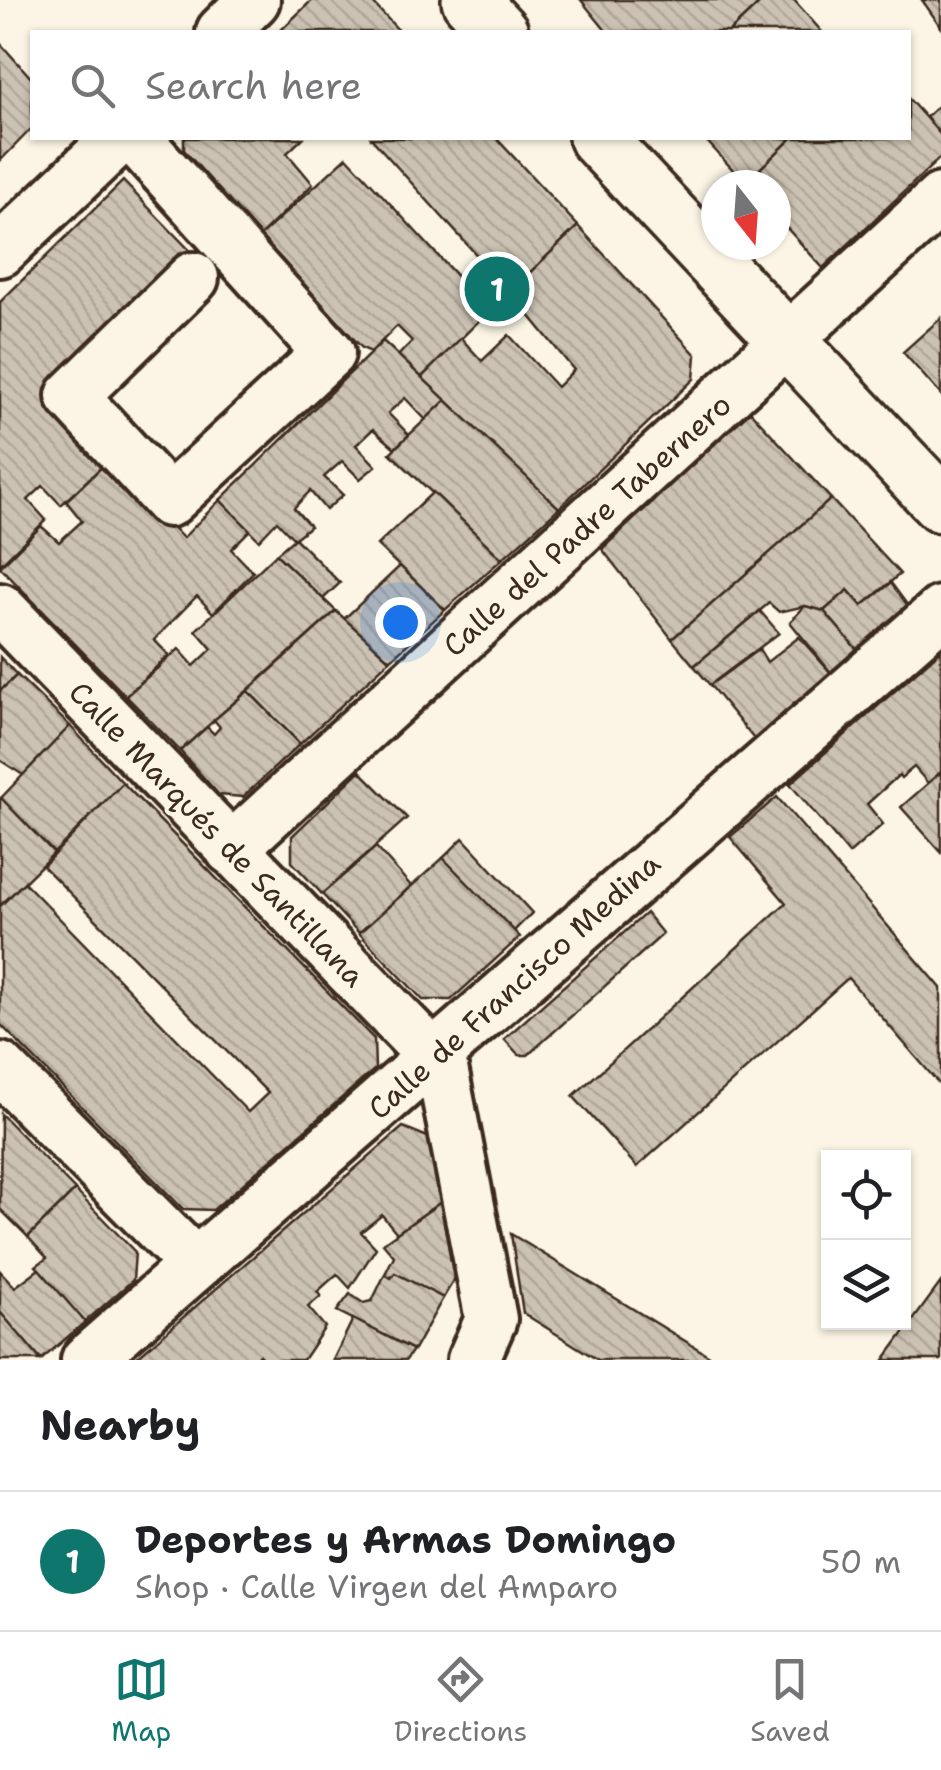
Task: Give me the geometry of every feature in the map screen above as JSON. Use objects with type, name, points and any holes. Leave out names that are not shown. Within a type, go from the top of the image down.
[{"type":"street","points":[[224,30],[254,0]]},
{"type":"street","points":[[470,0],[498,30]]},
{"type":"street","points":[[0,251],[117,140]]},
{"type":"street","points":[[137,140],[329,354],[169,500],[72,396],[193,278]]},
{"type":"street","points":[[599,140],[941,504]]},
{"type":"street","name":"Calle del Padre Tabernero","points":[[231,849],[941,199]]},
{"type":"street","name":"Calle Marqués de Santillana","points":[[0,609],[437,1056]]},
{"type":"street","name":"Calle de Francisco Medina","points":[[87,1360],[941,612]]},
{"type":"street","points":[[437,1056],[492,1318],[473,1360]]},
{"type":"street","points":[[0,1068],[195,1264]]},
{"type":"building","points":[[312,0],[370,0],[398,30],[281,30]]},
{"type":"building","points":[[581,0],[763,0],[731,30],[605,30]]},
{"type":"building","points":[[763,0],[794,0],[820,30],[731,30]]},
{"type":"building","points":[[922,0],[941,0],[941,27]]},
{"type":"building","points":[[0,43],[30,77],[30,130],[0,161]]},
{"type":"building","points":[[911,101],[941,135],[941,157],[823,268],[791,233],[791,170],[759,170],[790,140],[911,140]]},
{"type":"building","points":[[941,103],[941,135],[926,117]]},
{"type":"building","points":[[184,140],[301,140],[287,153],[313,184],[260,236],[184,150]]},
{"type":"building","points":[[373,140],[498,140],[578,226],[510,292]]},
{"type":"building","points":[[706,140],[790,140],[759,170],[733,170]]},
{"type":"building","points":[[347,157],[489,311],[421,378],[397,357],[412,341],[397,326],[371,352],[362,348],[260,236]]},
{"type":"building","points":[[123,181],[201,262],[53,404],[108,461],[61,505],[43,486],[28,500],[46,520],[0,565],[0,302]]},
{"type":"building","points":[[578,226],[696,355],[694,379],[559,508],[421,378],[461,338],[482,361],[509,335],[557,387],[574,370],[510,292]]},
{"type":"building","points":[[941,318],[941,395],[903,352]]},
{"type":"building","points":[[383,341],[446,400],[426,420],[405,398],[388,413],[409,435],[395,448],[373,429],[356,445],[376,466],[360,479],[342,461],[324,477],[343,495],[326,510],[310,491],[294,508],[310,526],[294,539],[277,521],[259,540],[220,500]]},
{"type":"building","points":[[446,400],[559,508],[502,559],[390,453]]},
{"type":"building","points":[[750,411],[831,499],[672,639],[602,549]]},
{"type":"building","points":[[108,461],[183,538],[220,500],[250,530],[231,549],[253,572],[213,613],[197,596],[154,640],[169,655],[126,696],[0,567],[41,526],[59,542],[82,521],[66,501]]},
{"type":"building","points":[[433,492],[502,559],[445,610],[377,545]]},
{"type":"building","points":[[831,499],[900,574],[862,606],[848,590],[824,611],[805,606],[779,612],[769,603],[694,666],[672,639]]},
{"type":"building","points":[[295,538],[340,583],[323,599],[276,554]]},
{"type":"building","points":[[276,554],[336,611],[180,751],[126,696],[179,649],[194,666],[212,649],[196,630]]},
{"type":"building","points":[[400,566],[445,610],[390,660],[344,619]]},
{"type":"building","points":[[891,583],[914,614],[864,658],[824,611],[848,590],[862,606]]},
{"type":"building","points":[[805,606],[824,611],[864,658],[838,681],[790,622]]},
{"type":"building","points":[[336,611],[390,660],[300,744],[248,691]]},
{"type":"building","points":[[760,611],[779,633],[710,685],[694,666]]},
{"type":"building","points":[[799,637],[838,681],[762,749],[710,685],[759,649],[767,662]]},
{"type":"building","points":[[941,650],[941,772],[928,783],[914,767],[901,778],[899,775],[867,804],[883,824],[849,854],[790,784]]},
{"type":"building","points":[[0,657],[17,675],[0,691]]},
{"type":"building","points":[[17,675],[70,726],[23,775],[0,760],[0,691]]},
{"type":"building","points":[[248,691],[300,744],[243,797],[219,795],[180,751],[207,727],[214,734],[220,727],[214,720]]},
{"type":"building","points":[[70,726],[123,783],[54,853],[1,798]]},
{"type":"building","points":[[360,771],[407,818],[322,894],[292,862],[292,836]]},
{"type":"building","points":[[941,772],[941,852],[901,807]]},
{"type":"building","points":[[123,783],[374,1039],[375,1069],[213,1210],[183,1209],[0,1024],[0,906],[24,882],[248,1112],[268,1093],[43,866]]},
{"type":"building","points":[[777,797],[941,988],[941,1086],[848,978],[637,1167],[573,1096],[786,903],[730,837]]},
{"type":"building","points":[[0,799],[54,853],[0,906]]},
{"type":"building","points":[[463,838],[532,913],[514,931],[443,858]]},
{"type":"building","points":[[376,847],[411,886],[359,933],[322,894]]},
{"type":"building","points":[[443,858],[520,937],[451,1000],[423,1000],[359,933]]},
{"type":"building","points":[[646,913],[663,934],[528,1055],[519,1055],[504,1039]]},
{"type":"building","points":[[1,1114],[75,1190],[28,1237],[0,1209]]},
{"type":"building","points":[[403,1127],[430,1138],[441,1202],[397,1233],[382,1215],[361,1232],[376,1248],[350,1288],[337,1274],[317,1292],[321,1296],[308,1307],[325,1327],[303,1360],[264,1360],[259,1355],[254,1360],[135,1359]]},
{"type":"building","points":[[75,1190],[135,1252],[133,1280],[85,1322],[36,1266],[47,1258],[28,1237]]},
{"type":"building","points":[[441,1202],[454,1280],[443,1298],[395,1273],[391,1278],[385,1274],[394,1256],[383,1243]]},
{"type":"building","points":[[511,1234],[716,1360],[598,1360],[523,1313]]},
{"type":"building","points":[[39,1269],[85,1322],[41,1360],[0,1312],[0,1271],[15,1287]]},
{"type":"building","points":[[395,1273],[443,1298],[414,1350],[337,1311],[350,1294],[363,1303],[372,1301],[385,1274],[391,1278]]},
{"type":"building","points":[[941,1282],[941,1360],[884,1360],[906,1330],[911,1330],[911,1323]]},
{"type":"building","points":[[0,1312],[41,1360],[0,1360]]},
{"type":"building","points":[[353,1319],[413,1350],[406,1360],[333,1360]]},
{"type":"place","name":"Deportes y Armas Domingo","points":[[497,289]]}]
